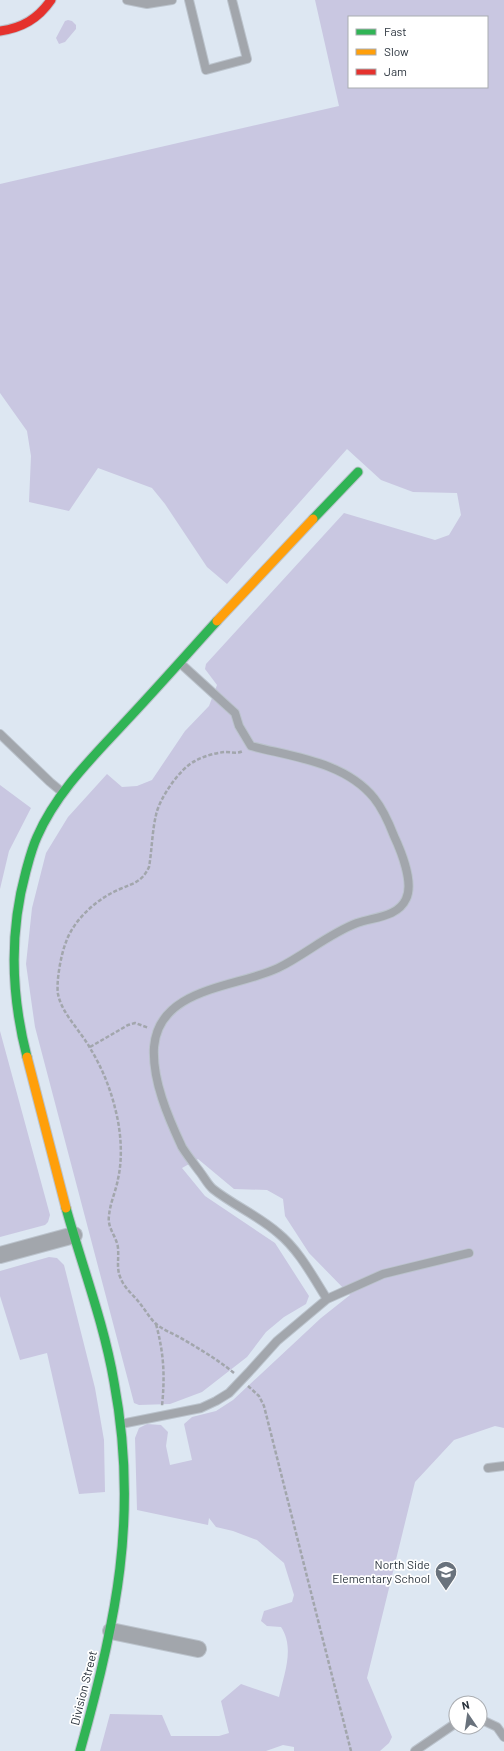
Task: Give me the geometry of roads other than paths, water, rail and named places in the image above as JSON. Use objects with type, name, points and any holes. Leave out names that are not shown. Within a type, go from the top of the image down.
[{"type":"street","points":[[0,31],[19,28],[26,24],[36,18],[52,0]]},
{"type":"street","name":"Division Street","points":[[80,1751],[111,1630],[117,1598],[126,1510],[125,1470],[111,1365],[74,1236],[19,1027],[14,995],[12,962],[14,925],[19,898],[29,858],[37,836],[63,792],[180,662],[358,472]]},
{"type":"street","points":[[0,1255],[74,1236]]},
{"type":"street","points":[[111,1630],[198,1649]]},
{"type":"lane","points":[[127,0],[147,4],[172,0]]},
{"type":"lane","points":[[189,0],[206,70],[247,59],[232,0]]},
{"type":"lane","points":[[180,662],[235,713],[239,726],[251,746],[339,770],[369,792],[375,799],[390,826],[401,852],[409,887],[407,897],[402,905],[395,911],[357,923],[336,932],[279,967],[254,977],[211,988],[188,998],[172,1008],[157,1030],[154,1064],[160,1090],[183,1148],[212,1188],[279,1233],[302,1260],[327,1299]]},
{"type":"lane","points":[[0,734],[50,782],[63,792]]},
{"type":"lane","points":[[120,1425],[201,1408],[228,1392],[277,1341],[327,1299],[383,1274],[469,1253]]},
{"type":"lane","points":[[488,1468],[504,1466]]},
{"type":"lane","points":[[488,1722],[497,1726],[504,1737]]},
{"type":"lane","points":[[415,1751],[448,1728]]},
{"type":"place","name":"North Side Elementary School","points":[[446,1592]]}]
